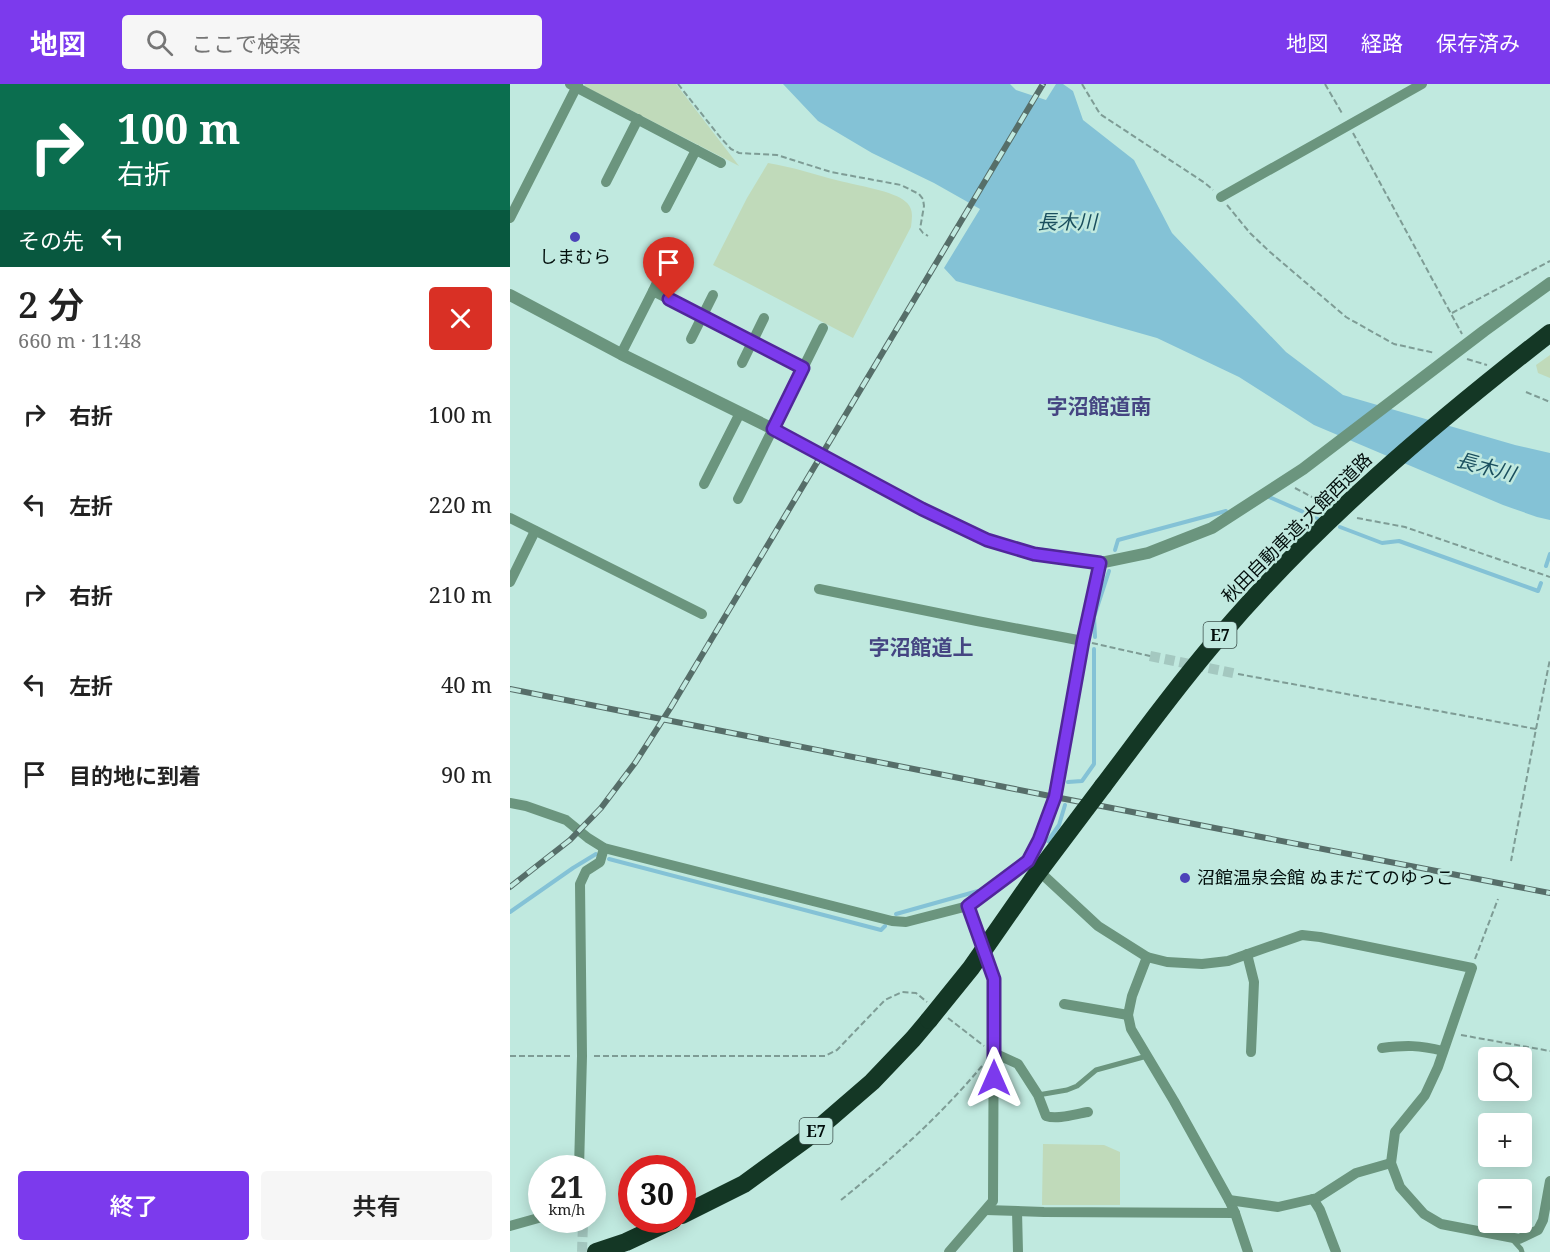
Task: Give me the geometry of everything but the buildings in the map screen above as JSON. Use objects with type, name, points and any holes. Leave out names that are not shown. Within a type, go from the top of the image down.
[{"type":"highway","name":"秋田自動車道;大館西道路","points":[[696,1208],[744,1184],[806,1139],[872,1082],[935,1014],[971,968],[1102,786],[1220,636],[1283,567],[1416,441],[1550,333]]},
{"type":"highway","points":[[596,1252],[645,1233]]},
{"type":"street","points":[[1221,197],[1422,84]]},
{"type":"street","points":[[510,218],[575,85],[721,163]]},
{"type":"street","points":[[606,182],[638,119]]},
{"type":"street","points":[[666,208],[696,150]]},
{"type":"street","points":[[621,354],[665,265]]},
{"type":"street","points":[[510,296],[773,429],[922,509],[987,540],[1034,554],[1100,563],[1148,553],[1212,528],[1303,469],[1550,284]]},
{"type":"street","points":[[653,291],[803,368]]},
{"type":"street","points":[[691,339],[713,295]]},
{"type":"street","points":[[742,363],[764,318]]},
{"type":"street","points":[[738,499],[823,328]]},
{"type":"street","points":[[704,484],[740,413]]},
{"type":"street","points":[[510,518],[702,614]]},
{"type":"street","points":[[510,582],[535,531]]},
{"type":"street","points":[[510,803],[566,820],[604,848],[892,921],[906,922],[968,906],[1028,861],[1039,840],[1055,797],[1083,641],[1100,563]]},
{"type":"street","points":[[819,589],[1083,641]]},
{"type":"street","points":[[579,1155],[582,1056],[580,884],[586,871],[600,862],[604,848]]},
{"type":"street","points":[[1028,861],[1098,926],[1148,957],[1167,962],[1202,964],[1228,961],[1302,936],[1320,937],[1472,968],[1425,1095],[1395,1132],[1391,1163],[1400,1187],[1424,1214],[1441,1224],[1519,1239],[1538,1230],[1543,1220],[1550,1181]]},
{"type":"street","points":[[949,1252],[993,1201],[994,979],[968,906]]},
{"type":"street","points":[[1247,954],[1254,982],[1251,1052]]},
{"type":"street","points":[[1148,957],[1132,996],[1128,1016],[1131,1029],[1229,1200],[1248,1252]]},
{"type":"street","points":[[1064,1004],[1128,1016]]},
{"type":"street","points":[[1382,1048],[1405,1045],[1443,1051]]},
{"type":"street","points":[[994,1053],[1018,1064],[1038,1095],[1046,1116],[1050,1118],[1088,1112]]},
{"type":"street","points":[[1229,1200],[1278,1207],[1317,1198],[1356,1173],[1391,1163]]},
{"type":"street","points":[[1313,1199],[1320,1210],[1336,1252]]},
{"type":"street","points":[[986,1210],[1235,1213]]},
{"type":"street","points":[[1017,1211],[1018,1252]]},
{"type":"street","points":[[510,1226],[528,1221]]},
{"type":"lane","points":[[1038,1095],[1067,1090],[1077,1086],[1096,1070],[1147,1056]]},
{"type":"lane","points":[[1510,1237],[1522,1252]]},
{"type":"path","points":[[678,84],[720,138],[731,149],[739,153],[777,155],[831,172],[902,185],[919,194],[924,206],[920,229],[928,236]]},
{"type":"path","points":[[1082,84],[1100,114],[1205,183],[1221,197],[1250,233],[1346,318],[1394,344],[1487,365]]},
{"type":"path","points":[[1326,84],[1467,344]]},
{"type":"path","points":[[1451,314],[1550,261]]},
{"type":"path","points":[[1526,392],[1550,402]]},
{"type":"path","points":[[1283,482],[1330,506]]},
{"type":"path","points":[[1357,518],[1405,527],[1550,577]]},
{"type":"path","points":[[1083,641],[1150,656]]},
{"type":"path","points":[[1510,861],[1550,659]]},
{"type":"path","points":[[1238,674],[1536,729]]},
{"type":"path","points":[[1472,968],[1498,899]]},
{"type":"path","points":[[510,1056],[825,1056],[837,1050],[885,1000],[902,992],[916,993],[935,1014],[994,1053],[974,1077],[912,1140],[841,1200]]},
{"type":"path","points":[[1449,1033],[1550,1051]]},
{"type":"green space","points":[[585,84],[676,84],[739,166],[584,86]]},
{"type":"green space","points":[[768,163],[884,192],[901,198],[910,208],[911,227],[853,338],[713,265],[747,198]]},
{"type":"green space","points":[[1550,355],[1550,378],[1538,373],[1536,365]]},
{"type":"green space","points":[[1043,1144],[1104,1145],[1120,1152],[1120,1205],[1042,1205]]},
{"type":"water","name":"長木川","points":[[783,84],[1010,84],[1016,90],[1046,100],[1056,84],[1063,84],[1073,91],[1083,120],[1134,160],[1172,233],[1286,352],[1343,395],[1550,453],[1550,520],[1503,505],[1314,425],[1239,377],[1157,338],[956,281],[944,268],[980,209],[934,183],[872,153],[818,121]]},
{"type":"waterway","points":[[1267,496],[1317,518]]},
{"type":"waterway","points":[[1115,550],[1118,540],[1226,511]]},
{"type":"waterway","points":[[1340,527],[1382,543],[1399,541],[1538,591],[1541,583]]},
{"type":"waterway","points":[[1546,566],[1550,554]]},
{"type":"waterway","points":[[1095,637],[1094,617],[1109,571]]},
{"type":"waterway","points":[[1068,782],[1082,781],[1094,764],[1094,649]]},
{"type":"waterway","points":[[1048,841],[1059,825],[1065,805]]},
{"type":"waterway","points":[[510,912],[596,854]]},
{"type":"waterway","points":[[609,859],[881,930],[885,926]]},
{"type":"waterway","points":[[896,914],[978,891]]},
{"type":"tunnel","points":[[1150,656],[1238,674]]},
{"type":"tunnel","points":[[582,1252],[583,1233]]},
{"type":"railway","points":[[510,887],[570,840],[601,808],[635,763],[671,707],[1043,84]]},
{"type":"railway","points":[[510,689],[1550,893]]},
{"type":"place","name":"しまむら","points":[[575,237]]},
{"type":"place","name":"沼館温泉会館 ぬまだてのゆっこ","points":[[1185,878]]},
{"type":"district","name":"字沼館道南","points":[[1099,407]]},
{"type":"district","name":"字沼館道上","points":[[921,648]]},
{"type":"route","points":[[669,299],[803,368],[773,429],[922,509],[987,540],[1034,554],[1100,563],[1083,641],[1055,797],[1039,840],[1028,861],[968,906],[994,979],[994,1078]]}]
